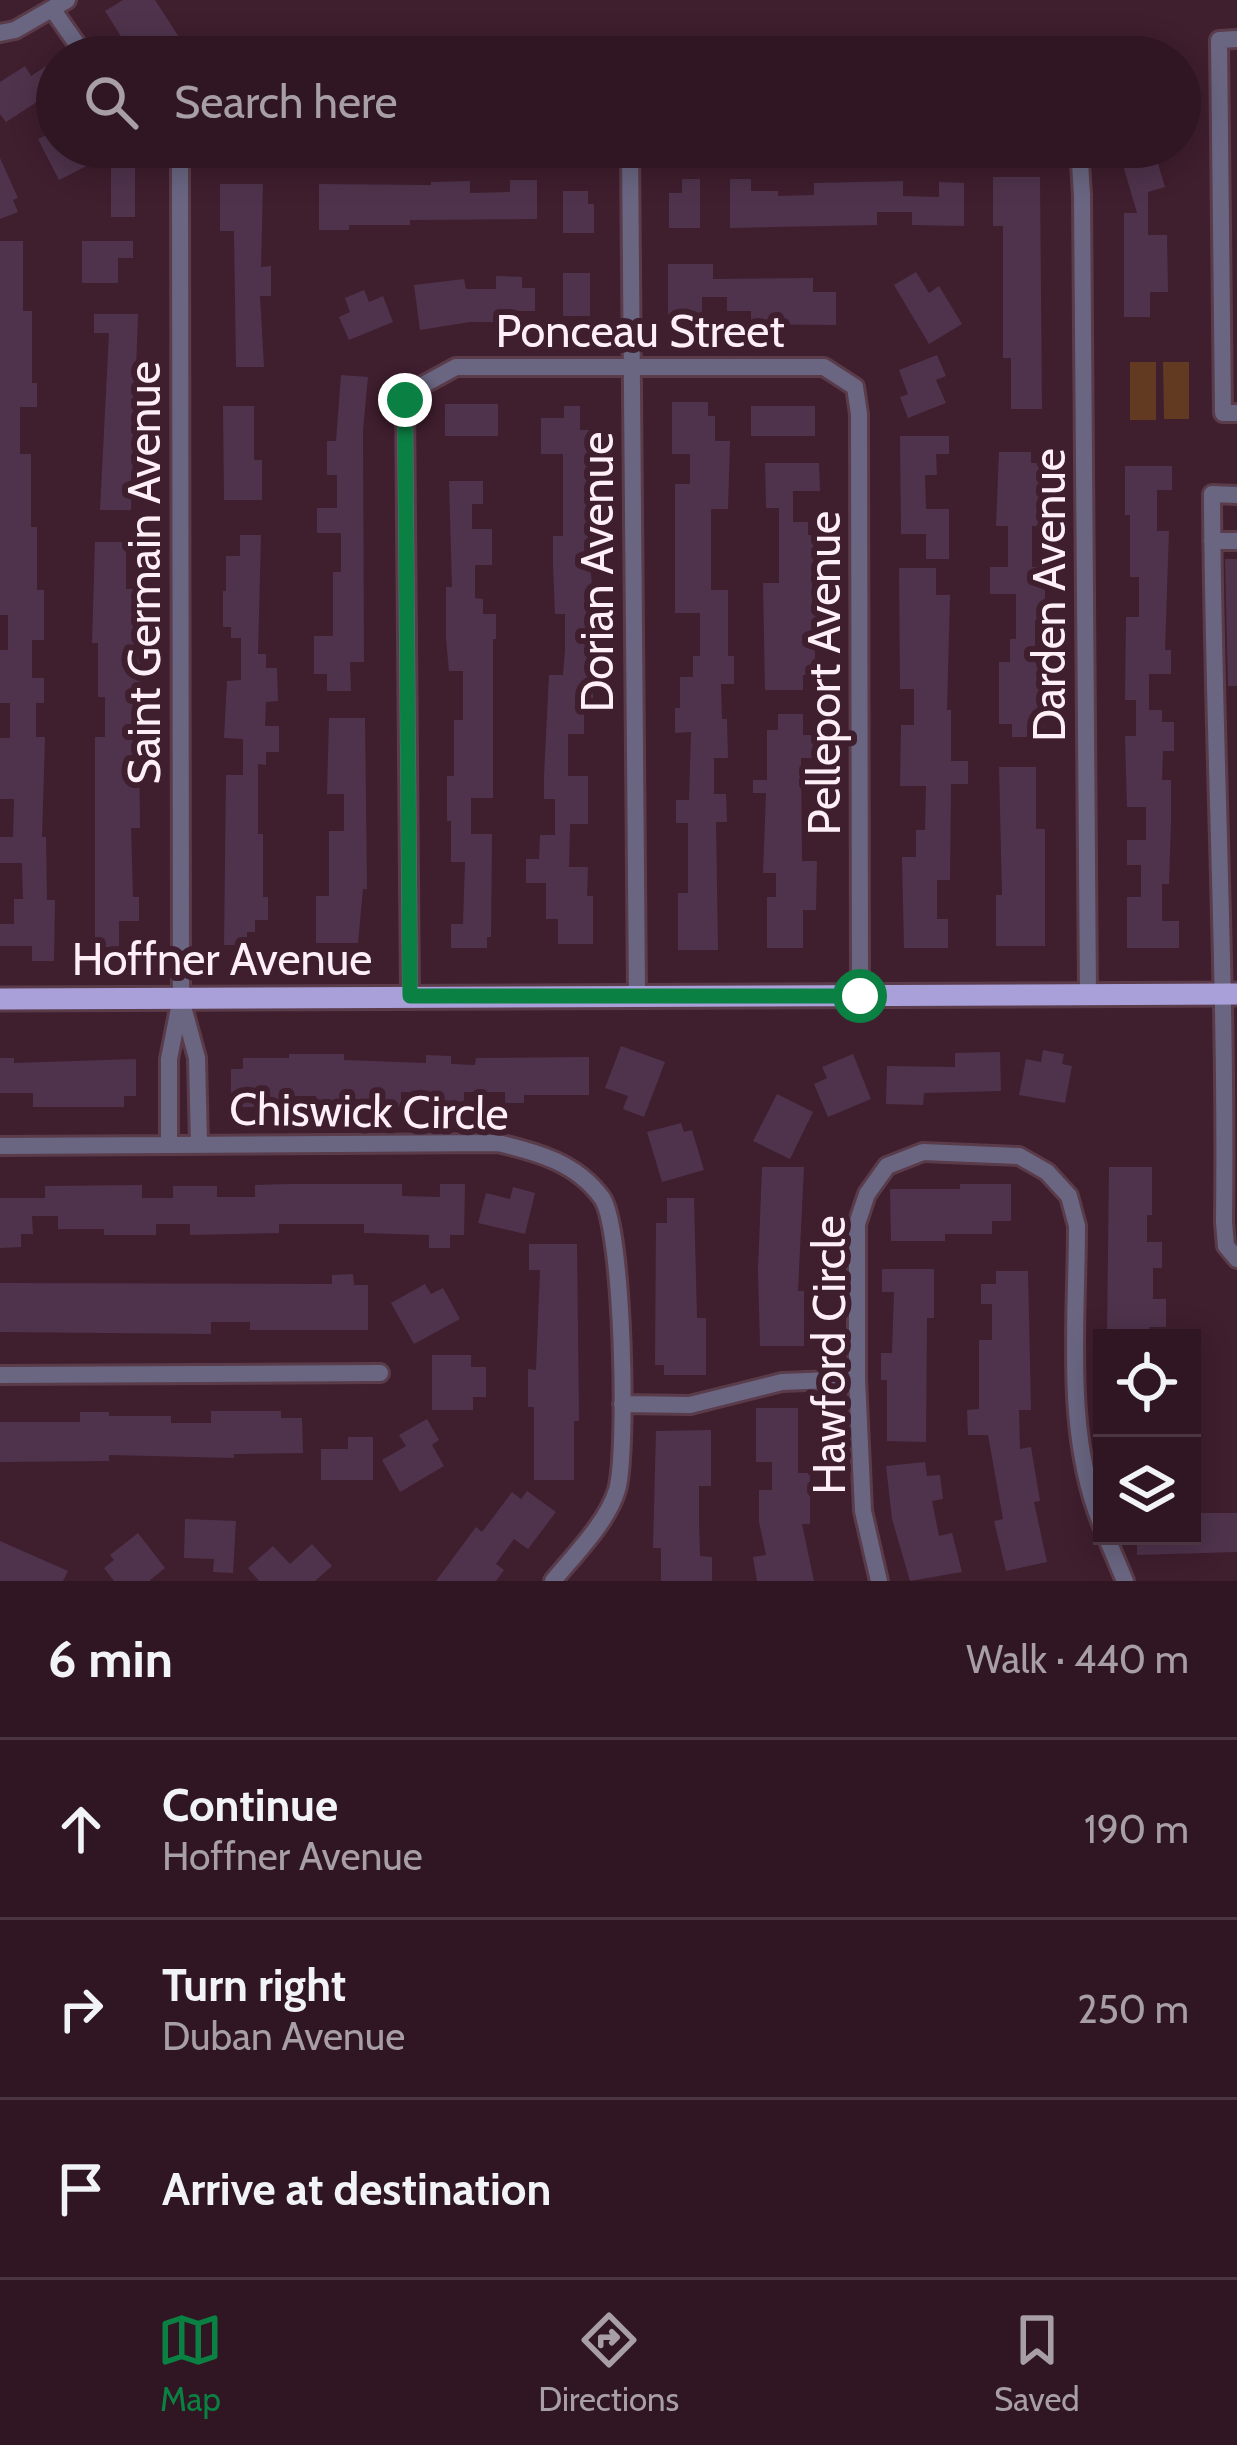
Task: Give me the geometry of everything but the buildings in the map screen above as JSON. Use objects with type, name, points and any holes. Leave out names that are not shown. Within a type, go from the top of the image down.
[{"type":"main road","name":"Hoffner Avenue","points":[[0,999],[1231,994]]},
{"type":"street","points":[[0,33],[60,5],[76,36]]},
{"type":"street","points":[[1237,39],[1220,40],[1223,413],[1237,413]]},
{"type":"street","name":"Saint Germain Avenue","points":[[180,168],[181,998]]},
{"type":"street","name":"Dorian Avenue","points":[[630,168],[637,996]]},
{"type":"street","name":"Darden Avenue","points":[[1080,168],[1088,995]]},
{"type":"street","name":"Ponceau Street","points":[[410,996],[405,400],[456,367],[824,367]]},
{"type":"street","name":"Pelleport Avenue","points":[[824,367],[855,387],[859,414],[860,996]]},
{"type":"street","points":[[1237,495],[1212,494],[1213,686],[1231,994],[1224,1222],[1226,1246],[1237,1259]]},
{"type":"street","points":[[1212,541],[1237,541]]},
{"type":"street","points":[[169,1144],[169,1059],[181,998]]},
{"type":"street","points":[[181,998],[197,1058],[199,1144]]},
{"type":"street","name":"Chiswick Circle","points":[[0,1146],[498,1142],[539,1152],[569,1168],[602,1198],[612,1220],[619,1276],[622,1403],[617,1490],[594,1529],[553,1581]]},
{"type":"street","name":"Hawford Circle","points":[[878,1581],[862,1511],[857,1224],[866,1194],[887,1166],[923,1152],[1019,1156],[1047,1172],[1069,1196],[1078,1226],[1078,1415],[1093,1505]]},
{"type":"street","points":[[0,1375],[380,1373]]},
{"type":"street","points":[[622,1403],[690,1406],[782,1382],[857,1379]]},
{"type":"street","points":[[1110,1545],[1125,1581]]},
{"type":"shaded area","points":[[1130,362],[1156,362],[1156,420],[1130,420]]},
{"type":"shaded area","points":[[1163,362],[1189,362],[1189,419],[1164,419]]},
{"type":"route","points":[[405,400],[410,996],[860,996]]}]
